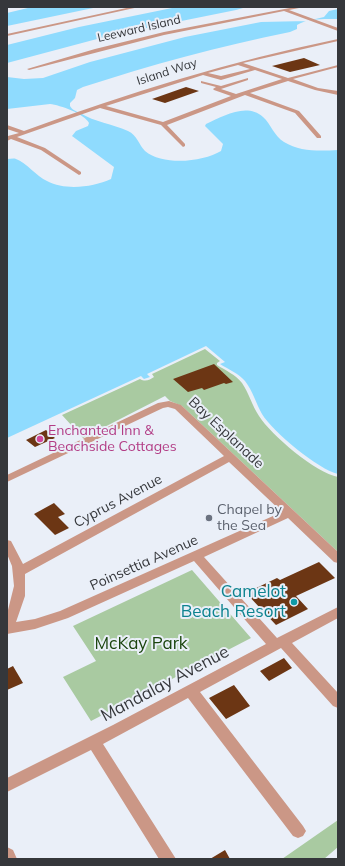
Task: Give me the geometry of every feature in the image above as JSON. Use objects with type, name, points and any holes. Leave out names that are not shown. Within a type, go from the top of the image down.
[{"type":"street","points":[[7,36],[137,7]]},
{"type":"street","points":[[275,7],[338,30]]},
{"type":"street","name":"Leeward Island","points":[[29,68],[93,50],[159,34],[302,7]]},
{"type":"street","name":"Island Way","points":[[8,137],[17,130],[100,105],[175,79],[233,62],[338,38]]},
{"type":"street","points":[[233,62],[324,91],[338,93]]},
{"type":"street","name":"Island Way","points":[[175,79],[202,73],[233,62]]},
{"type":"street","points":[[163,124],[266,86],[338,66]]},
{"type":"street","points":[[202,73],[221,78],[254,69]]},
{"type":"street","points":[[233,75],[266,86]]},
{"type":"street","points":[[236,96],[216,89],[251,81]]},
{"type":"street","points":[[203,82],[220,88]]},
{"type":"street","points":[[245,93],[297,112],[319,137]]},
{"type":"street","points":[[100,105],[163,124],[183,145]]},
{"type":"street","name":"Island Way","points":[[8,137],[24,133],[75,112]]},
{"type":"street","points":[[7,127],[24,133]]},
{"type":"street","points":[[8,137],[44,148],[78,173]]},
{"type":"street","name":"Bay Esplanade","points":[[7,479],[161,405],[169,404],[178,407],[338,559]]},
{"type":"street","name":"Cyprus Avenue","points":[[20,571],[230,457]]},
{"type":"street","name":"Poinsettia Avenue","points":[[7,628],[35,624],[64,615],[290,513]]},
{"type":"street","points":[[7,544],[20,571],[20,588],[7,628]]},
{"type":"street","points":[[196,556],[279,644],[338,702]]},
{"type":"street","name":"Mandalay Avenue","points":[[7,785],[338,612]]},
{"type":"street","points":[[190,690],[298,831]]},
{"type":"street","points":[[93,741],[168,859]]},
{"type":"street","points":[[7,855],[9,859]]},
{"type":"green space","points":[[205,349],[220,361],[217,365],[240,380],[265,424],[283,443],[306,461],[329,474],[338,477],[338,552],[182,406],[170,401],[165,396],[83,438],[62,415],[140,379],[151,379],[154,377],[152,374]]},
{"type":"green space","name":"McKay Park","points":[[192,570],[251,638],[91,721],[63,677],[96,661],[73,626]]},
{"type":"green space","points":[[338,820],[338,847],[324,859],[282,859]]},
{"type":"water","points":[[32,7],[98,7],[7,26],[7,13]]},
{"type":"water","points":[[177,7],[243,8],[112,35],[7,63],[7,45],[79,27]]},
{"type":"water","points":[[338,9],[338,19],[309,20],[324,17],[329,11]]},
{"type":"water","points":[[307,21],[297,25],[297,29],[290,32],[186,56],[83,87],[77,90],[75,98],[70,103],[70,106],[86,116],[128,131],[136,138],[145,151],[162,159],[183,161],[194,160],[213,155],[221,151],[223,144],[205,126],[206,124],[234,112],[242,111],[256,113],[263,117],[278,137],[284,142],[297,148],[324,151],[338,150],[338,474],[308,458],[275,430],[262,414],[243,378],[220,364],[225,362],[206,346],[147,374],[150,377],[144,379],[141,376],[7,438],[7,159],[20,161],[47,181],[62,186],[71,187],[88,186],[111,179],[114,167],[72,136],[76,131],[88,126],[89,123],[78,113],[50,104],[7,109],[7,77],[24,79],[43,78],[90,62],[185,37],[261,22]]},
{"type":"building","points":[[304,58],[320,65],[290,72],[272,66]]},
{"type":"building","points":[[186,87],[199,91],[165,103],[152,99]]},
{"type":"building","points":[[214,364],[233,382],[226,384],[224,383],[204,390],[202,388],[188,392],[173,379]]},
{"type":"building","name":"Enchanted Inn & Beachside Cottages","points":[[46,430],[55,438],[35,447],[26,440]]},
{"type":"building","points":[[54,503],[65,514],[58,517],[69,528],[55,535],[34,514]]},
{"type":"building","points":[[319,562],[335,578],[296,596],[308,609],[276,625],[246,593],[277,578],[280,580]]},
{"type":"building","points":[[284,658],[292,668],[269,681],[260,671]]},
{"type":"building","points":[[13,666],[23,683],[7,690],[7,669]]},
{"type":"building","points":[[234,685],[250,706],[226,719],[209,698]]},
{"type":"building","points":[[225,850],[230,859],[210,859]]},
{"type":"place","name":"Enchanted Inn & Beachside Cottages","points":[[40,439]]},
{"type":"place","name":"Chapel by the Sea","points":[[209,518]]},
{"type":"place","name":"Camelot Beach Resort","points":[[294,602]]}]
